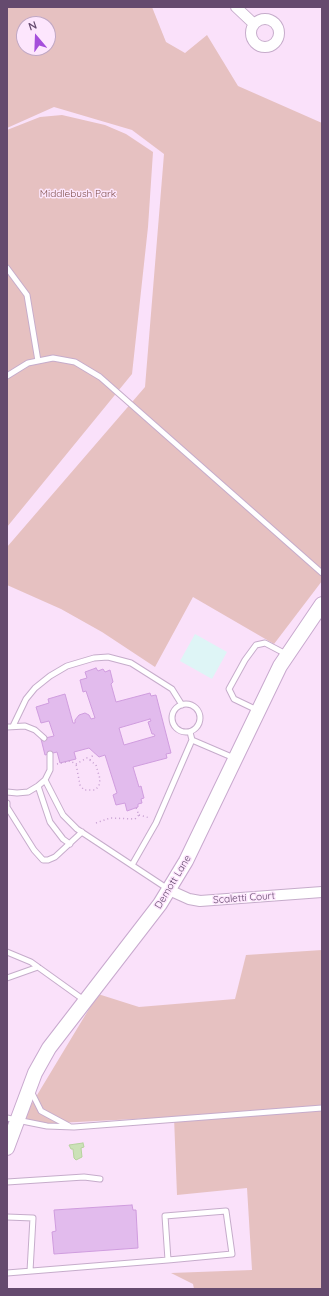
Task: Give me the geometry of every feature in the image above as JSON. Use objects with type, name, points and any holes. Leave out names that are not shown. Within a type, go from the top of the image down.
[{"type":"street","points":[[236,7],[254,24]]},
{"type":"street","name":"Demott Lane","points":[[7,1148],[12,1119],[25,1101],[29,1086],[49,1048],[160,904],[169,890],[186,861],[258,711],[287,655],[322,604]]},
{"type":"street","name":"Scaletti Court","points":[[169,890],[189,899],[200,901],[322,892]]},
{"type":"lane","points":[[7,268],[27,295],[38,361]]},
{"type":"lane","points":[[7,376],[28,363],[53,358],[75,362],[100,377],[322,573]]},
{"type":"lane","points":[[258,711],[234,699],[229,689],[245,660],[256,645],[265,643],[287,655]]},
{"type":"lane","points":[[13,726],[26,699],[35,688],[50,676],[67,666],[94,658],[120,658],[131,663],[172,689],[182,705]]},
{"type":"lane","points":[[182,705],[196,708],[200,716],[198,725],[190,732],[179,730],[173,724],[173,715],[175,710],[182,705]]},
{"type":"lane","points":[[7,727],[25,726],[35,730],[44,738]]},
{"type":"lane","points":[[132,865],[158,818],[192,740],[190,732]]},
{"type":"lane","points":[[192,740],[236,759]]},
{"type":"lane","points":[[7,792],[28,792],[38,786],[50,770],[50,754]]},
{"type":"lane","points":[[44,780],[64,815],[82,832],[169,890]]},
{"type":"lane","points":[[38,786],[50,822],[63,839],[70,844]]},
{"type":"lane","points":[[7,803],[34,850],[43,860],[56,857],[82,832]]},
{"type":"lane","points":[[7,952],[38,967],[85,1001]]},
{"type":"lane","points":[[7,978],[38,967]]},
{"type":"lane","points":[[29,1086],[41,1111],[61,1123],[74,1127]]},
{"type":"lane","points":[[12,1119],[47,1126],[74,1127],[322,1108]]},
{"type":"lane","points":[[7,1182],[84,1176],[100,1179]]},
{"type":"lane","points":[[7,1272],[168,1260],[232,1254],[226,1211],[165,1216],[168,1260]]},
{"type":"lane","points":[[7,1217],[33,1218],[30,1271]]},
{"type":"path","points":[[90,760],[94,754]]},
{"type":"path","points":[[57,764],[70,762],[76,764],[87,758],[90,760],[96,765],[100,779],[99,786],[95,790],[84,790],[80,785],[76,764]]},
{"type":"path","points":[[136,808],[139,815]]},
{"type":"path","points":[[96,823],[110,818],[131,820],[139,815],[158,818]]},
{"type":"shaded area","points":[[195,634],[227,652],[212,679],[180,661]]},
{"type":"shaded area","points":[[83,1143],[84,1147],[81,1148],[82,1157],[76,1160],[74,1158],[73,1149],[71,1149],[69,1145]]},
{"type":"green space","points":[[7,7],[152,7],[166,42],[185,53],[207,35],[238,86],[322,123],[322,581],[274,644],[193,597],[155,667],[102,632],[61,609],[7,585],[7,547],[145,387],[164,154],[132,130],[54,107],[7,128]]},
{"type":"green space","name":"Middlebush Park","points":[[62,115],[105,125],[126,134],[153,152],[148,227],[132,374],[7,527],[7,130],[40,117]]},
{"type":"green space","points":[[322,950],[322,1289],[194,1289],[193,1284],[171,1273],[252,1270],[247,1188],[177,1195],[174,1117],[19,1125],[98,994],[139,1007],[235,999],[246,955]]},
{"type":"building","points":[[96,668],[98,671],[103,669],[105,672],[110,670],[113,682],[111,684],[116,702],[150,693],[151,696],[156,695],[171,753],[166,754],[167,758],[133,767],[144,798],[141,799],[142,803],[138,804],[138,807],[127,811],[125,803],[116,805],[113,795],[117,793],[105,755],[99,757],[89,748],[74,752],[76,759],[60,763],[57,752],[45,755],[41,739],[54,736],[49,721],[41,723],[36,707],[49,703],[48,699],[65,694],[73,723],[75,723],[75,720],[79,715],[85,713],[89,715],[91,719],[95,718],[86,691],[83,692],[80,680],[87,678],[85,672]],"holes":[[[150,719],[151,721],[148,722],[152,734],[155,736],[124,745],[119,728]]]},
{"type":"building","points":[[132,1205],[133,1210],[136,1210],[138,1248],[54,1254],[52,1232],[56,1231],[54,1210]]}]
